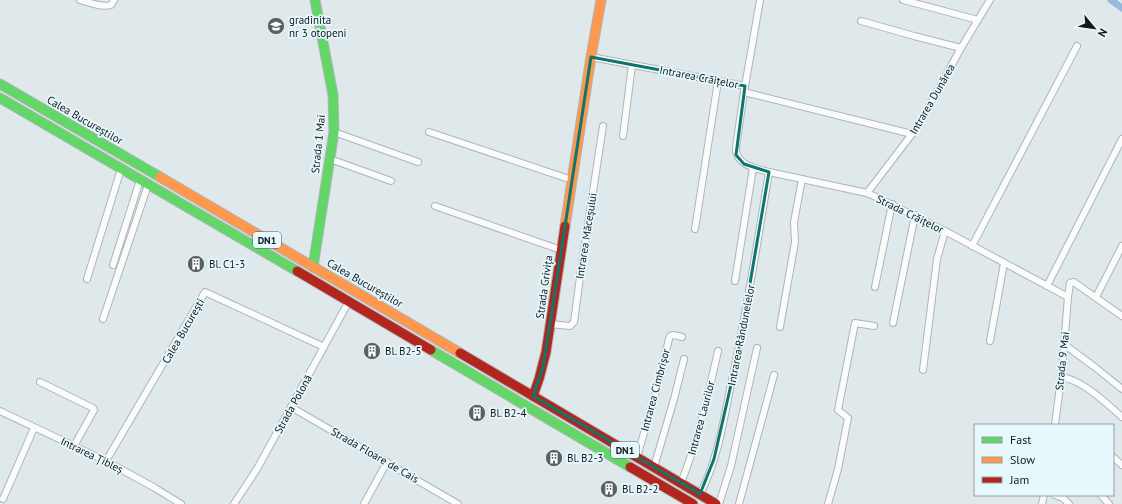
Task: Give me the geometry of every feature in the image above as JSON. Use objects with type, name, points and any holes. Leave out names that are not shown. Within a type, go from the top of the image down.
[{"type":"main road","name":"Strada 1 Mai","points":[[312,267],[334,132],[333,95],[315,0]]},
{"type":"main road","name":"Strada Grivița","points":[[533,396],[543,367],[601,0]]},
{"type":"main road","name":"Calea Bucureștilor","points":[[0,84],[718,504]]},
{"type":"main road","name":"DN1","points":[[0,98],[349,301],[693,504]]},
{"type":"street","points":[[80,0],[108,6],[111,5],[114,0]]},
{"type":"street","name":"Intrarea Crăițelor","points":[[591,57],[718,81],[744,89],[760,0]]},
{"type":"street","points":[[903,0],[978,20]]},
{"type":"street","name":"Intrarea Dunărea","points":[[867,193],[922,119],[961,48],[990,0]]},
{"type":"street","points":[[861,21],[961,48]]},
{"type":"street","points":[[972,246],[1077,46]]},
{"type":"street","points":[[623,136],[632,65]]},
{"type":"street","points":[[695,229],[718,81]]},
{"type":"street","points":[[744,89],[912,134]]},
{"type":"street","name":"Strada Crăițelor","points":[[744,89],[736,152],[736,155],[740,161],[753,168],[802,180],[867,193],[915,215],[1068,297]]},
{"type":"street","name":"Intrarea Măceșului","points":[[550,324],[570,326],[574,322],[603,126]]},
{"type":"street","points":[[334,132],[418,162]]},
{"type":"street","points":[[429,132],[572,180]]},
{"type":"street","points":[[1047,286],[1122,139]]},
{"type":"street","points":[[330,159],[391,181]]},
{"type":"street","points":[[735,281],[753,168]]},
{"type":"street","points":[[87,279],[121,169]]},
{"type":"street","name":"Intrarea Rândunelelor","points":[[700,494],[710,473],[728,403],[738,354],[769,172]]},
{"type":"street","points":[[780,327],[796,242],[794,226],[802,180]]},
{"type":"street","points":[[113,265],[144,182]]},
{"type":"street","points":[[103,319],[144,182]]},
{"type":"street","points":[[875,287],[892,204]]},
{"type":"street","points":[[435,206],[561,250]]},
{"type":"street","points":[[893,323],[915,215]]},
{"type":"street","points":[[923,370],[938,259],[945,231]]},
{"type":"street","points":[[1096,297],[1122,246]]},
{"type":"street","points":[[990,341],[1004,263]]},
{"type":"street","points":[[1068,297],[1070,283],[1074,282],[1122,316]]},
{"type":"street","name":"Calea București","points":[[106,461],[205,292],[324,347]]},
{"type":"street","name":"Strada 9 Mai","points":[[1055,424],[1065,346],[1068,297]]},
{"type":"street","name":"Strada Polonă","points":[[234,504],[254,476],[349,301]]},
{"type":"street","points":[[828,504],[838,469],[848,418],[838,410],[856,323],[874,326]]},
{"type":"street","name":"Intrarea Cimbrișor","points":[[637,457],[659,381],[668,339],[673,335],[682,337]]},
{"type":"street","points":[[1065,346],[1122,389]]},
{"type":"street","points":[[718,504],[731,466],[757,348]]},
{"type":"street","name":"Intrarea Laurilor","points":[[681,483],[704,414],[718,351]]},
{"type":"street","points":[[654,467],[684,359]]},
{"type":"street","points":[[739,504],[774,375]]},
{"type":"street","points":[[1061,377],[1070,379],[1090,391],[1122,417]]},
{"type":"street","points":[[40,382],[93,408],[94,410],[74,446]]},
{"type":"street","name":"Strada Floare de Cais","points":[[291,406],[454,503]]},
{"type":"street","name":"Intrarea Țibleș","points":[[0,411],[106,461],[155,488],[180,504]]},
{"type":"street","points":[[2,499],[34,428]]},
{"type":"street","points":[[1114,458],[1122,465]]},
{"type":"street","points":[[364,504],[387,462]]},
{"type":"street","points":[[1058,496],[1063,498],[1070,504]]},
{"type":"street","points":[[1101,496],[1109,504]]},
{"type":"highlighted area","points":[[591,57],[745,86],[736,155],[744,164],[769,172],[738,354],[714,459],[700,494],[533,396],[543,367]]},
{"type":"shaded area","points":[[344,273],[369,286],[371,294],[339,275]]},
{"type":"waterway","points":[[1111,0],[1122,8]]},
{"type":"traffic: fast","points":[[313,267],[334,132],[333,95],[315,0]]},
{"type":"traffic: fast","points":[[0,84],[160,177]]},
{"type":"traffic: fast","points":[[0,98],[297,271]]},
{"type":"traffic: fast","points":[[431,350],[630,467]]},
{"type":"traffic: slow","points":[[565,226],[601,0]]},
{"type":"traffic: slow","points":[[160,177],[460,353]]},
{"type":"traffic: jam","points":[[533,396],[546,352],[565,226]]},
{"type":"traffic: jam","points":[[297,271],[431,350]]},
{"type":"traffic: jam","points":[[460,353],[716,504]]},
{"type":"traffic: jam","points":[[630,467],[693,504]]},
{"type":"place","name":"gradinita nr 3 otopeni","points":[[276,26]]},
{"type":"place","name":"Bl. C1-3","points":[[196,264]]},
{"type":"place","name":"Bl. B2-5","points":[[372,351]]},
{"type":"place","name":"Bl. B2-4","points":[[477,413]]},
{"type":"place","name":"Bl. B2-3","points":[[554,458]]},
{"type":"place","name":"Bl. B2-2","points":[[609,489]]}]
